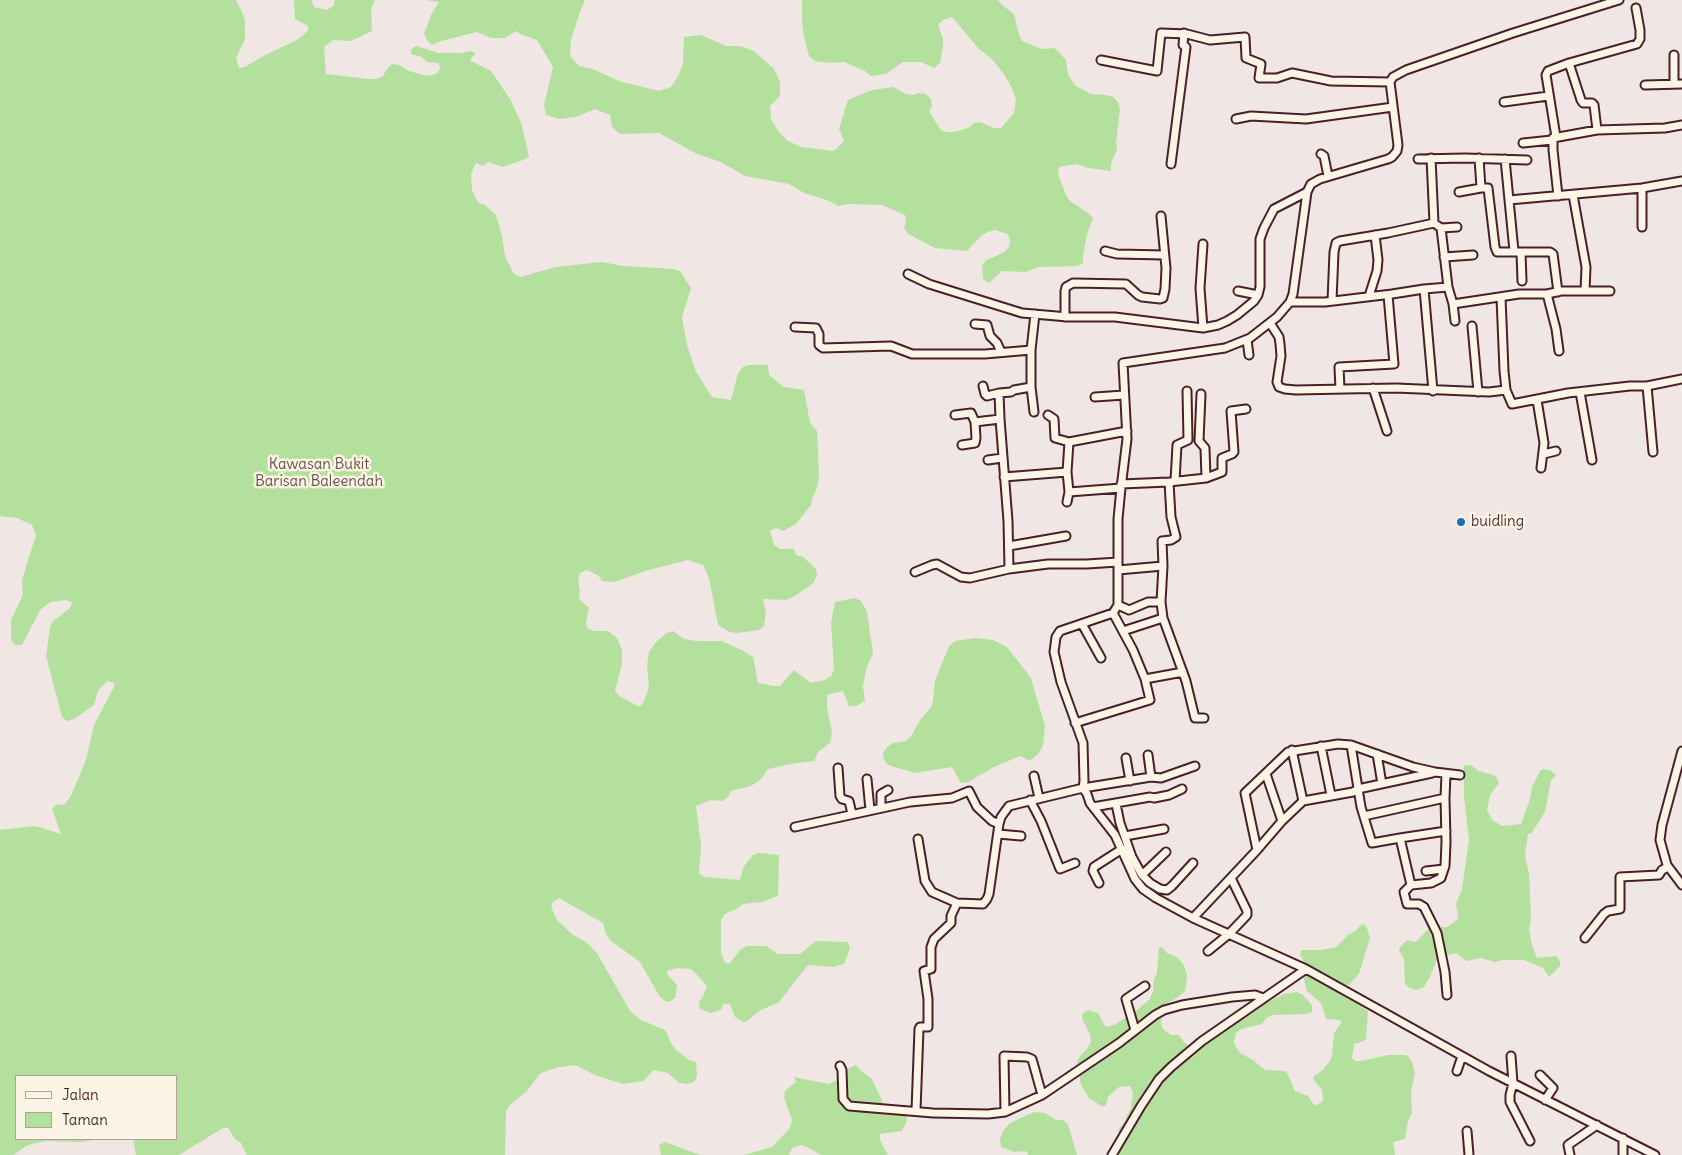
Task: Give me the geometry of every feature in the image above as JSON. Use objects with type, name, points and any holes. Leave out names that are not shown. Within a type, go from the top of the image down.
[{"type":"street","points":[[1619,0],[1513,33],[1406,70],[1393,77],[1390,82],[1398,145],[1397,151],[1392,157],[1328,176],[1311,184],[1306,192],[1295,283],[1290,302],[1270,324],[1247,340],[1225,348],[1123,363],[1127,430],[1126,459],[1118,519],[1118,605],[1113,613],[1060,631],[1056,637],[1054,652],[1061,682],[1084,747],[1083,788],[1093,807],[1113,831],[1139,885],[1156,898],[1192,918],[1306,969],[1462,1056],[1655,1155]]},
{"type":"street","points":[[1558,196],[1554,139],[1548,96],[1550,94],[1546,73],[1569,63],[1637,44],[1640,39],[1640,30],[1636,8]]},
{"type":"street","points":[[1101,60],[1156,71],[1161,33],[1184,34],[1210,40],[1245,37],[1246,58],[1261,64],[1259,78],[1277,78],[1292,73],[1331,81],[1390,82]]},
{"type":"street","points":[[1171,164],[1186,47],[1183,45],[1184,34]]},
{"type":"street","points":[[1645,85],[1678,84],[1674,55]]},
{"type":"street","points":[[1569,63],[1581,100],[1583,103],[1589,102],[1594,105],[1597,130]]},
{"type":"street","points":[[1504,102],[1548,96]]},
{"type":"street","points":[[1236,118],[1252,116],[1306,119],[1393,107]]},
{"type":"street","points":[[1523,143],[1597,130],[1665,128],[1682,125]]},
{"type":"street","points":[[1321,154],[1324,156],[1328,176]]},
{"type":"street","points":[[1431,158],[1434,223]]},
{"type":"street","points":[[1479,158],[1481,188]]},
{"type":"street","points":[[1418,159],[1479,158],[1527,160]]},
{"type":"street","points":[[1505,159],[1509,200],[1522,281]]},
{"type":"street","points":[[1509,200],[1642,188],[1682,181]]},
{"type":"street","points":[[1458,192],[1487,188],[1496,251],[1550,252],[1553,254],[1558,292]]},
{"type":"street","points":[[1642,188],[1642,227]]},
{"type":"street","points":[[908,274],[929,284],[1022,313],[1064,317],[1116,317],[1203,328],[1218,325],[1237,315],[1254,301],[1258,295],[1260,287],[1260,240],[1274,209],[1306,192]]},
{"type":"street","points":[[1573,195],[1586,267],[1585,291]]},
{"type":"street","points":[[1064,317],[1065,291],[1073,283],[1126,284],[1138,295],[1162,299],[1166,277],[1161,216]]},
{"type":"street","points":[[1332,301],[1336,243],[1345,239],[1434,223],[1441,228],[1457,227]]},
{"type":"street","points":[[1441,228],[1448,287],[1455,321]]},
{"type":"street","points":[[1369,296],[1377,271],[1378,260],[1375,235]]},
{"type":"street","points":[[1203,244],[1200,288],[1203,328]]},
{"type":"street","points":[[1105,251],[1117,254],[1164,255]]},
{"type":"street","points":[[1444,257],[1473,255]]},
{"type":"street","points":[[1290,302],[1332,301],[1448,287]]},
{"type":"street","points":[[1424,289],[1433,390]]},
{"type":"street","points":[[1453,304],[1519,294],[1610,291]]},
{"type":"street","points":[[1238,292],[1258,295]]},
{"type":"street","points":[[1547,294],[1556,329],[1559,351]]},
{"type":"street","points":[[1340,389],[1340,367],[1394,364],[1388,295]]},
{"type":"street","points":[[1501,297],[1504,371],[1506,390],[1512,404],[1580,392],[1628,386],[1647,386],[1682,379]]},
{"type":"street","points":[[1034,412],[1031,350],[1035,314]]},
{"type":"street","points":[[975,324],[987,325],[990,336],[997,343],[1001,352]]},
{"type":"street","points":[[1270,324],[1279,337],[1281,356],[1277,382],[1279,387],[1296,390],[1373,388],[1478,392],[1506,390]]},
{"type":"street","points":[[1472,326],[1478,392]]},
{"type":"street","points":[[795,328],[816,328],[819,334],[819,345],[824,348],[891,346],[912,354],[926,355],[985,354],[1031,350]]},
{"type":"street","points":[[1247,340],[1249,355]]},
{"type":"street","points":[[984,386],[986,396],[1032,387]]},
{"type":"street","points":[[1647,386],[1653,452]]},
{"type":"street","points":[[1373,388],[1387,431]]},
{"type":"street","points":[[1187,391],[1188,440],[1177,445],[1172,481],[1171,517],[1176,537],[1171,540],[1162,541],[1161,602],[1163,618],[1183,672],[1195,718],[1204,718]]},
{"type":"street","points":[[1000,392],[1009,570]]},
{"type":"street","points":[[1580,392],[1592,460]]},
{"type":"street","points":[[1201,394],[1199,441],[1205,450],[1206,478]]},
{"type":"street","points":[[1095,397],[1124,395]]},
{"type":"street","points":[[1536,400],[1543,430],[1544,454],[1540,468]]},
{"type":"street","points":[[1069,492],[1206,478],[1222,472],[1222,457],[1234,452],[1231,411],[1246,409]]},
{"type":"street","points":[[955,415],[971,413],[975,422],[975,443],[962,446]]},
{"type":"street","points":[[1048,415],[1054,419],[1056,440],[1068,442],[1127,430]]},
{"type":"street","points":[[975,422],[1000,419]]},
{"type":"street","points":[[1067,502],[1069,492],[1066,472],[1068,442]]},
{"type":"street","points":[[1544,454],[1556,451]]},
{"type":"street","points":[[988,460],[1002,458]]},
{"type":"street","points":[[1004,477],[1066,472]]},
{"type":"street","points":[[1009,546],[1066,536]]},
{"type":"street","points":[[915,572],[937,564],[961,577],[970,578],[1048,564],[1162,566]]},
{"type":"street","points":[[1118,605],[1129,610],[1148,602],[1161,602]]},
{"type":"street","points":[[1075,722],[1150,700],[1145,679],[1113,613]]},
{"type":"street","points":[[1123,631],[1163,618]]},
{"type":"street","points":[[1082,624],[1101,658]]},
{"type":"street","points":[[1145,679],[1183,672]]},
{"type":"street","points":[[1257,850],[1245,793],[1287,752],[1292,750],[1340,744],[1377,754],[1413,767],[1460,775]]},
{"type":"street","points":[[1321,746],[1332,795]]},
{"type":"street","points":[[1351,746],[1358,789],[1372,843],[1446,831]]},
{"type":"street","points":[[1292,750],[1303,801]]},
{"type":"street","points":[[1682,751],[1661,833],[1661,843],[1668,867],[1679,878],[1682,885]]},
{"type":"street","points":[[1377,754],[1382,784]]},
{"type":"street","points":[[1148,755],[1151,777]]},
{"type":"street","points":[[1126,758],[1130,781]]},
{"type":"street","points":[[918,839],[924,876],[931,891],[957,904],[983,904],[987,899],[999,824],[1009,806],[1083,788],[1151,777],[1161,778],[1196,766]]},
{"type":"street","points":[[838,768],[840,796],[842,799],[849,801],[852,814]]},
{"type":"street","points":[[1192,918],[1303,801],[1353,792],[1358,789],[1435,772]]},
{"type":"street","points":[[1266,774],[1282,821]]},
{"type":"street","points":[[1446,774],[1446,831],[1444,869],[1441,878],[1438,881],[1411,885],[1404,892],[1407,904],[1419,904],[1424,907],[1437,933],[1445,972],[1447,995]]},
{"type":"street","points":[[1034,776],[1039,798]]},
{"type":"street","points":[[867,779],[870,810]]},
{"type":"street","points":[[1093,807],[1169,795],[1182,789]]},
{"type":"street","points":[[881,808],[881,794],[888,790]]},
{"type":"street","points":[[795,827],[910,802],[952,798],[969,791],[977,806],[992,821],[999,824]]},
{"type":"street","points":[[1364,816],[1445,798]]},
{"type":"street","points":[[1030,800],[1041,821],[1060,869],[1075,863]]},
{"type":"street","points":[[1116,804],[1120,823],[1132,858],[1150,884],[1167,890],[1192,863]]},
{"type":"street","points":[[1125,836],[1164,829]]},
{"type":"street","points":[[998,834],[1021,836]]},
{"type":"street","points":[[1400,838],[1411,885]]},
{"type":"street","points":[[1099,883],[1093,871],[1094,868],[1122,849]]},
{"type":"street","points":[[1142,875],[1166,852]]},
{"type":"street","points":[[1585,938],[1604,914],[1608,911],[1620,909],[1620,878],[1659,875],[1662,870],[1668,867]]},
{"type":"street","points":[[1426,871],[1444,869]]},
{"type":"street","points":[[1208,951],[1229,934],[1247,915],[1231,878]]},
{"type":"street","points":[[916,1111],[919,1029],[928,1027],[928,1000],[924,972],[932,969],[931,947],[934,940],[951,923],[951,916],[957,904]]},
{"type":"street","points":[[1112,1155],[1141,1106],[1159,1079],[1171,1066],[1202,1041],[1306,969]]},
{"type":"street","points":[[1135,1030],[1126,999],[1145,986]]},
{"type":"street","points":[[840,1066],[842,1070],[843,1099],[849,1106],[988,1114],[1005,1112],[1042,1095],[1164,1010],[1182,1005],[1255,995],[1262,998]]},
{"type":"street","points":[[1005,1112],[1004,1056],[1032,1059],[1042,1095]]},
{"type":"street","points":[[1457,1071],[1462,1056]]},
{"type":"street","points":[[1511,1056],[1513,1083],[1510,1102],[1530,1141]]},
{"type":"street","points":[[1540,1075],[1554,1088],[1545,1100]]},
{"type":"street","points":[[1570,1155],[1568,1145],[1597,1125]]},
{"type":"street","points":[[1467,1131],[1469,1155]]},
{"type":"street","points":[[1623,1138],[1623,1155]]},
{"type":"green space","name":"Kawasan Bukit Barisan Baleendah","points":[[0,0],[236,0],[245,21],[245,39],[236,58],[239,68],[245,67],[297,40],[308,31],[308,26],[295,19],[294,0],[311,0],[314,7],[327,10],[333,6],[335,0],[375,0],[371,8],[372,31],[351,41],[333,40],[324,47],[326,74],[376,79],[383,76],[392,64],[427,76],[436,74],[441,68],[438,63],[427,62],[422,57],[411,54],[411,50],[417,46],[438,53],[471,51],[476,54],[471,58],[471,61],[491,71],[510,99],[521,122],[529,157],[502,167],[489,162],[483,166],[476,163],[471,175],[472,190],[475,197],[479,203],[485,205],[496,215],[505,256],[514,274],[521,277],[555,267],[602,262],[623,266],[680,271],[691,288],[682,317],[687,345],[696,372],[712,397],[731,400],[738,373],[743,367],[749,365],[768,365],[769,375],[784,387],[804,390],[810,423],[817,431],[819,478],[816,491],[811,505],[796,524],[783,531],[776,528],[770,531],[774,545],[780,549],[794,549],[796,555],[803,557],[816,569],[817,575],[814,582],[786,600],[763,599],[766,613],[764,626],[759,630],[737,633],[730,632],[718,625],[709,578],[703,565],[688,560],[645,571],[615,582],[602,581],[598,575],[586,570],[580,573],[578,580],[579,599],[589,608],[586,622],[587,628],[594,631],[608,631],[617,638],[622,650],[622,664],[615,691],[619,696],[640,707],[649,688],[647,666],[649,652],[657,641],[673,631],[684,639],[721,641],[740,649],[753,657],[758,683],[780,686],[794,670],[811,683],[825,680],[831,676],[834,670],[831,623],[835,602],[855,598],[861,601],[867,611],[873,654],[867,666],[863,686],[865,701],[856,706],[849,706],[843,691],[827,695],[827,708],[832,733],[830,743],[818,752],[814,761],[768,769],[760,780],[751,786],[731,791],[728,797],[722,801],[711,800],[696,806],[701,846],[699,873],[704,877],[740,880],[744,866],[753,855],[759,853],[779,855],[778,896],[762,902],[743,904],[725,914],[721,920],[721,952],[724,961],[729,964],[740,950],[747,946],[766,946],[778,954],[800,954],[816,941],[848,942],[850,948],[844,964],[833,967],[808,965],[779,1002],[759,1011],[746,1022],[735,1017],[730,1004],[723,1004],[721,1010],[711,1013],[700,1009],[699,1002],[707,986],[691,969],[677,968],[667,971],[667,974],[677,985],[675,998],[669,1002],[665,1001],[660,997],[640,962],[611,941],[606,934],[603,923],[559,898],[553,902],[551,907],[557,920],[597,953],[630,1011],[641,1020],[665,1030],[675,1049],[689,1060],[696,1062],[697,1076],[694,1082],[687,1084],[679,1083],[668,1073],[654,1070],[643,1081],[623,1084],[595,1075],[575,1065],[546,1071],[540,1074],[527,1091],[510,1105],[506,1111],[505,1155],[247,1155],[241,1143],[235,1139],[228,1128],[223,1128],[179,1155],[136,1155],[133,1140],[178,1140],[178,1075],[15,1075],[15,1140],[93,1140],[81,1142],[45,1141],[28,1145],[13,1155],[0,1155],[0,830],[35,826],[61,834],[52,809],[57,804],[64,805],[71,796],[86,760],[94,725],[115,683],[107,681],[98,691],[94,705],[74,719],[67,721],[62,717],[46,656],[50,628],[53,621],[70,608],[72,602],[66,600],[51,602],[41,609],[22,645],[15,645],[11,640],[11,620],[23,595],[22,580],[36,535],[32,525],[17,518],[0,516]]},
{"type":"green space","points":[[427,0],[585,0],[571,40],[570,56],[579,66],[593,69],[619,81],[659,91],[671,87],[679,75],[683,63],[684,37],[701,35],[726,46],[740,46],[754,51],[774,69],[780,82],[780,96],[770,106],[771,119],[778,131],[788,141],[801,147],[834,151],[844,141],[839,129],[848,100],[872,90],[893,87],[906,94],[926,94],[931,99],[932,106],[929,112],[941,130],[947,132],[968,128],[974,123],[980,122],[994,128],[1001,128],[1014,113],[1016,100],[1004,74],[991,58],[979,49],[952,17],[943,20],[938,25],[943,39],[943,47],[940,63],[934,68],[921,62],[903,62],[886,74],[871,76],[865,71],[844,62],[829,63],[815,61],[809,56],[804,37],[802,0],[998,0],[1014,14],[1022,41],[1041,49],[1055,48],[1066,60],[1068,75],[1076,86],[1091,94],[1113,97],[1118,102],[1120,109],[1116,143],[1117,150],[1111,163],[1111,171],[1076,164],[1059,167],[1058,174],[1070,201],[1093,218],[1087,234],[1083,263],[1077,266],[1039,267],[1026,272],[1002,271],[989,283],[983,279],[982,266],[986,260],[1004,252],[1009,247],[1008,234],[995,230],[988,232],[982,235],[967,251],[935,248],[908,234],[904,228],[906,222],[905,215],[882,205],[848,204],[838,206],[830,201],[804,193],[789,184],[745,176],[721,162],[697,154],[659,133],[620,134],[612,127],[610,115],[595,109],[576,117],[559,119],[546,115],[544,105],[553,67],[537,40],[516,31],[504,38],[491,38],[477,32],[432,45],[424,34],[431,15],[439,2]]},
{"type":"green space","points":[[975,638],[993,640],[1007,647],[1031,678],[1045,726],[1043,746],[1038,754],[1030,761],[1020,756],[994,767],[968,782],[961,783],[952,767],[915,773],[888,765],[884,760],[883,753],[887,747],[893,743],[906,741],[931,707],[935,681],[949,646],[955,641]]},
{"type":"green space","points":[[1471,765],[1479,771],[1496,776],[1499,783],[1490,795],[1487,810],[1492,820],[1502,826],[1521,824],[1530,799],[1532,787],[1542,769],[1550,770],[1556,775],[1551,780],[1545,812],[1531,834],[1528,834],[1525,855],[1529,874],[1531,917],[1529,930],[1532,945],[1537,958],[1556,956],[1560,961],[1560,966],[1549,977],[1543,968],[1524,960],[1502,960],[1495,962],[1481,958],[1466,961],[1456,953],[1438,957],[1423,988],[1416,990],[1405,984],[1404,959],[1399,950],[1407,940],[1417,941],[1429,928],[1447,927],[1458,919],[1456,904],[1462,889],[1469,840],[1464,797],[1464,766]]},
{"type":"green space","points":[[1364,924],[1370,938],[1359,974],[1349,985],[1345,985],[1342,995],[1354,1001],[1368,1012],[1366,1039],[1354,1044],[1352,1058],[1355,1061],[1388,1055],[1405,1055],[1412,1062],[1415,1074],[1411,1092],[1412,1113],[1408,1121],[1405,1139],[1393,1142],[1395,1155],[1118,1155],[1121,1147],[1118,1130],[1124,1123],[1131,1107],[1133,1093],[1130,1086],[1119,1087],[1108,1097],[1106,1105],[1103,1107],[1089,1098],[1081,1085],[1077,1062],[1091,1042],[1082,1014],[1088,1010],[1098,1013],[1105,1026],[1108,1027],[1137,1010],[1150,999],[1153,992],[1159,948],[1162,947],[1167,953],[1177,957],[1184,965],[1187,976],[1185,991],[1177,998],[1163,1005],[1162,1027],[1171,1035],[1179,1035],[1195,1051],[1244,1014],[1284,994],[1297,992],[1303,995],[1312,1005],[1312,1012],[1306,1014],[1272,1015],[1266,1018],[1262,1024],[1241,1029],[1236,1033],[1234,1041],[1240,1053],[1253,1060],[1265,1070],[1286,1071],[1295,1091],[1308,1096],[1313,1104],[1316,1105],[1322,1102],[1322,1090],[1313,1079],[1330,1061],[1334,1033],[1342,1022],[1326,1019],[1321,1003],[1307,991],[1304,980],[1305,963],[1300,955],[1301,951],[1336,947],[1348,935]]},
{"type":"green space","points":[[856,1065],[872,1079],[883,1103],[886,1105],[907,1105],[907,1121],[902,1131],[880,1134],[880,1140],[888,1155],[821,1155],[800,1145],[792,1148],[789,1155],[744,1155],[772,1147],[790,1128],[792,1120],[784,1098],[785,1091],[796,1082],[794,1077],[828,1084],[846,1077],[849,1068]]},
{"type":"green space","points":[[1034,1112],[1045,1113],[1056,1120],[1063,1120],[1068,1124],[1077,1155],[1028,1155],[1025,1151],[1014,1152],[1001,1147],[1000,1139],[1003,1131],[1010,1123]]},
{"type":"green space","points":[[665,1142],[700,1155],[661,1155],[659,1145]]},
{"type":"place","name":"buidling","points":[[1461,522]]}]
